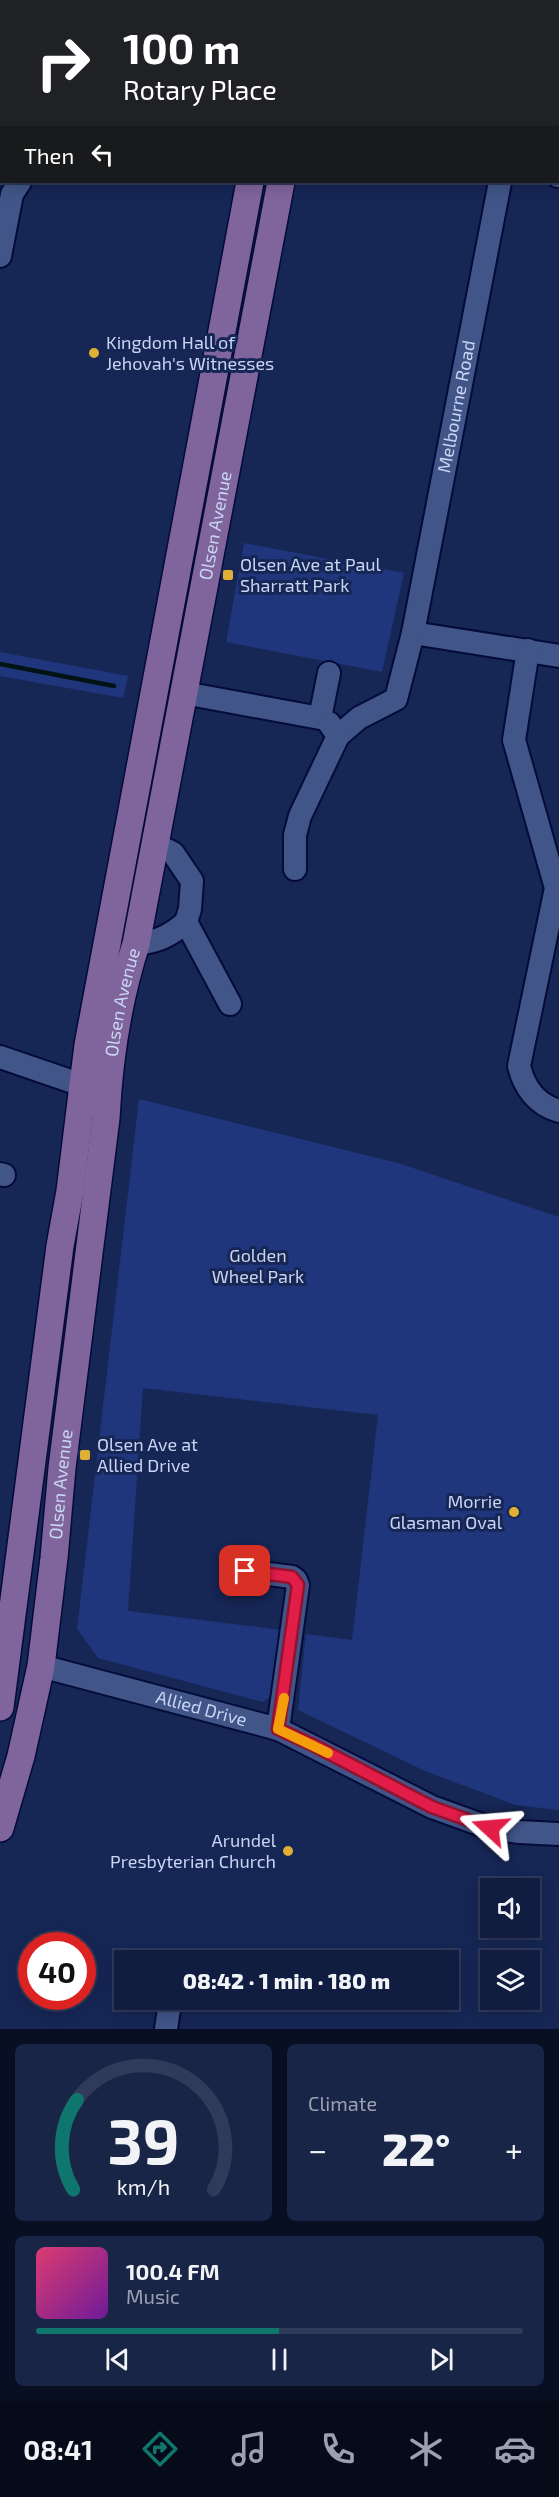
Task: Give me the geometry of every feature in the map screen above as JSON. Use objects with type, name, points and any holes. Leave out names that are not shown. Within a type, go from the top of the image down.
[{"type":"main road","name":"Olsen Avenue","points":[[0,1828],[21,1756],[41,1666],[62,1468],[106,1118],[95,1087],[110,925],[250,183]]},
{"type":"main road","name":"Olsen Avenue","points":[[0,1707],[60,1246],[79,1125],[95,1087],[136,944],[281,183]]},
{"type":"street","points":[[0,256],[12,194],[19,183]]},
{"type":"street","name":"Melbourne Road","points":[[338,736],[359,718],[396,699],[413,633],[500,183]]},
{"type":"street","points":[[413,633],[559,656]]},
{"type":"street","points":[[528,650],[514,740],[558,888],[519,1066],[522,1079],[530,1093],[553,1110],[559,1111]]},
{"type":"street","points":[[320,718],[329,673]]},
{"type":"street","points":[[184,693],[320,718],[331,725],[338,736],[300,816],[296,835],[295,870]]},
{"type":"street","points":[[136,944],[155,942],[173,934],[186,922],[190,909],[192,881],[173,853],[155,844]]},
{"type":"street","points":[[186,922],[230,1004]]},
{"type":"street","points":[[0,1056],[95,1087]]},
{"type":"street","points":[[245,1571],[292,1577],[298,1585],[278,1729]]},
{"type":"street","name":"Allied Drive","points":[[41,1666],[278,1729],[432,1807],[490,1828],[519,1833],[559,1834]]},
{"type":"green space","points":[[244,543],[404,573],[382,672],[226,642]]},
{"type":"green space","points":[[0,652],[128,676],[123,698],[0,676]]},
{"type":"green space","name":"Golden Wheel Park","points":[[139,1099],[398,1163],[559,1217],[559,1810],[515,1805],[425,1771],[298,1710],[306,1634],[352,1640],[378,1415],[143,1388],[128,1611],[282,1630],[274,1694],[263,1702],[98,1658],[77,1629]]},
{"type":"waterway","points":[[0,664],[114,686]]},
{"type":"slow traffic","points":[[284,1698],[278,1729],[328,1753]]},
{"type":"place","name":"Kingdom Hall of Jehovah's Witnesses","points":[[94,353]]},
{"type":"place","name":"Olsen Ave at Paul Sharratt Park","points":[[228,575]]},
{"type":"place","name":"Olsen Ave at Allied Drive","points":[[85,1455]]},
{"type":"place","name":"Morrie Glasman Oval","points":[[514,1512]]},
{"type":"place","name":"Arundel Presbyterian Church","points":[[288,1851]]},
{"type":"route","points":[[245,1571],[292,1577],[298,1585],[278,1729],[432,1807],[490,1828]]}]
